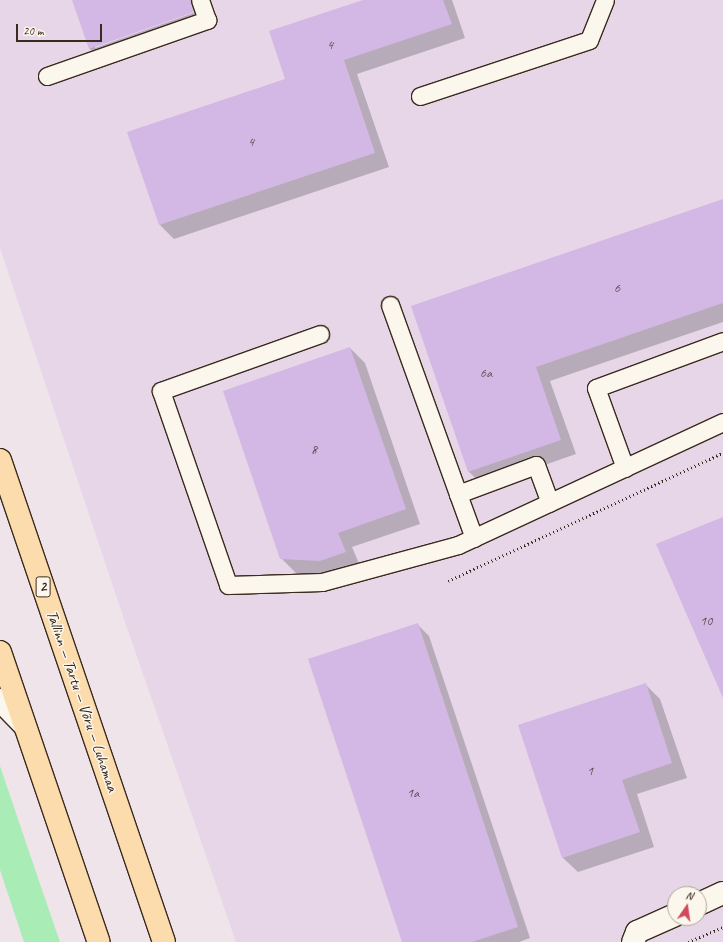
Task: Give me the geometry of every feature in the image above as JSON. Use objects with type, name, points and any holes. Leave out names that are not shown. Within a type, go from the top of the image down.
[{"type":"highway","name":"Tallinn — Tartu — Võru — Luhamaa","points":[[0,460],[164,942]]},
{"type":"highway","points":[[0,652],[99,942]]},
{"type":"street","points":[[0,700],[24,725]]},
{"type":"street","points":[[707,900],[723,893]]},
{"type":"street","points":[[633,942],[637,932],[667,919]]},
{"type":"lane","points":[[47,76],[207,20],[200,0]]},
{"type":"lane","points":[[420,96],[589,40],[605,0]]},
{"type":"lane","points":[[390,305],[474,538]]},
{"type":"lane","points":[[320,334],[161,391],[228,585],[322,582],[458,545],[723,422]]},
{"type":"lane","points":[[625,468],[596,388],[723,341]]},
{"type":"lane","points":[[458,494],[536,465],[550,503]]},
{"type":"path","points":[[448,581],[723,453]]},
{"type":"path","points":[[688,942],[723,927]]},
{"type":"shaded area","points":[[0,0],[723,0],[723,942],[236,942],[126,625],[0,248]]},
{"type":"green space","points":[[0,766],[60,942],[24,942],[0,870]]},
{"type":"building","points":[[72,0],[190,0],[194,12],[89,49]]},
{"type":"building","points":[[363,0],[443,0],[452,24],[344,60],[375,153],[159,225],[127,132],[285,79],[269,31]]},
{"type":"building","points":[[723,199],[723,303],[536,367],[561,440],[468,472],[411,306]]},
{"type":"building","points":[[350,347],[406,509],[338,533],[346,552],[320,561],[280,559],[223,391]]},
{"type":"building","points":[[723,517],[723,698],[656,544]]},
{"type":"building","points":[[418,623],[518,927],[472,942],[402,942],[308,659]]},
{"type":"building","points":[[646,683],[672,763],[622,780],[640,832],[562,858],[518,725]]}]
